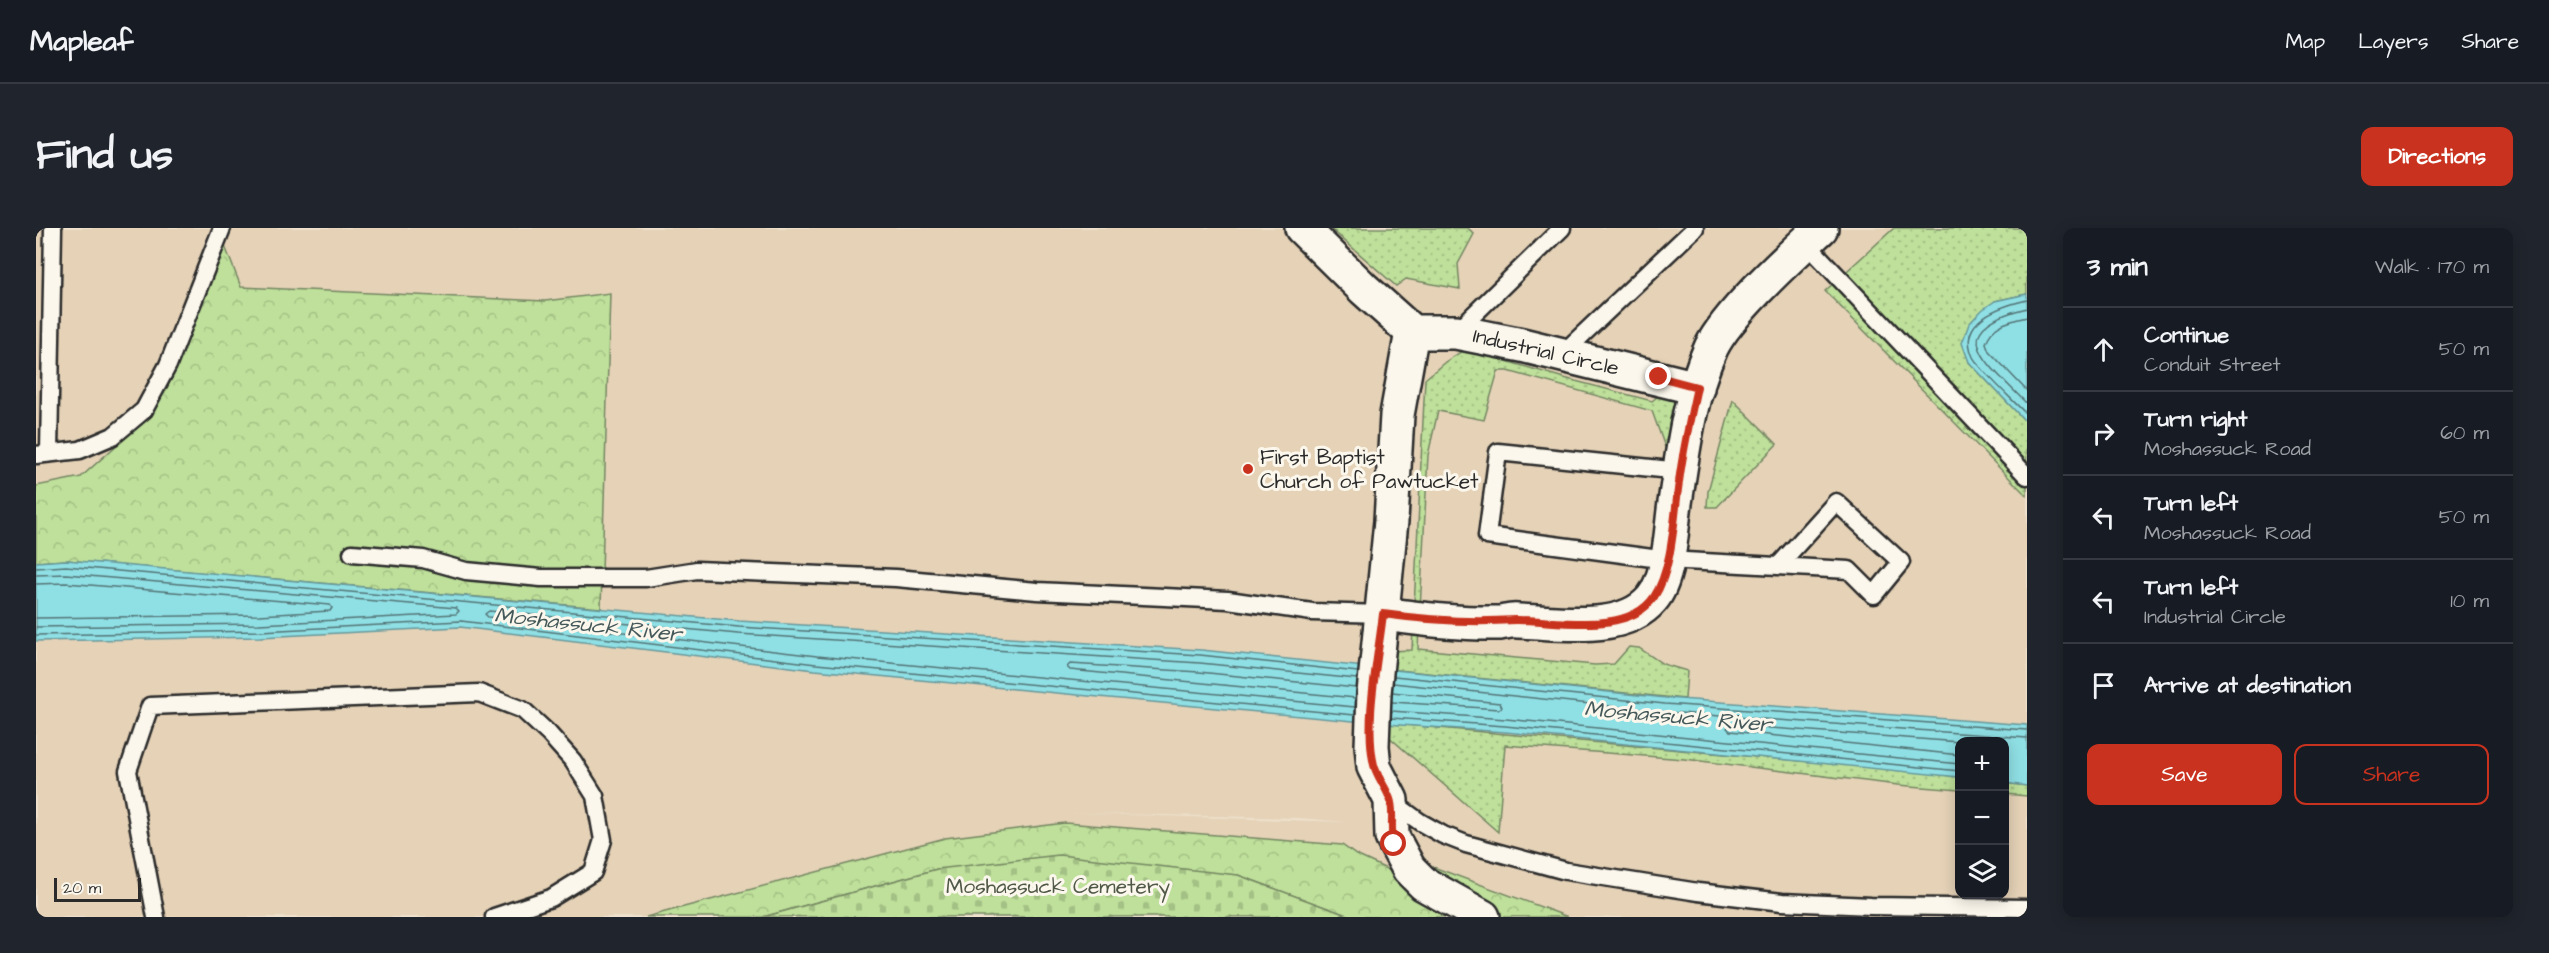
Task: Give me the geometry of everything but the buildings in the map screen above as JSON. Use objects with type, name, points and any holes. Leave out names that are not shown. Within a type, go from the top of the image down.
[{"type":"street","points":[[1302,228],[1412,332],[1397,415],[1383,614],[1374,693],[1372,746],[1374,767],[1391,800],[1392,837],[1409,869],[1424,884],[1483,917]]},
{"type":"street","points":[[1383,614],[1424,620],[1500,622],[1515,620],[1583,624],[1622,618],[1638,611],[1653,598],[1665,570],[1680,471],[1697,387],[1712,347],[1732,319],[1813,235]]},
{"type":"street","name":"Industrial Circle","points":[[1412,332],[1456,332],[1697,387]]},
{"type":"lane","points":[[53,228],[42,454],[80,450],[113,436],[144,410],[168,365],[222,228]]},
{"type":"lane","points":[[1456,332],[1562,228]]},
{"type":"lane","points":[[1561,355],[1695,228]]},
{"type":"lane","points":[[1813,235],[2027,476]]},
{"type":"lane","points":[[1680,471],[1498,452],[1487,536],[1667,560],[1849,570],[1874,595],[1901,562],[1836,502],[1778,566]]},
{"type":"lane","points":[[352,553],[423,558],[465,571],[541,578],[646,578],[697,570],[896,578],[1036,591],[1228,600],[1312,612],[1383,614]]},
{"type":"lane","points":[[156,917],[128,771],[150,706],[479,693],[523,710],[549,734],[573,762],[595,796],[603,840],[593,872],[551,898],[494,917]]},
{"type":"lane","points":[[1391,800],[1420,822],[1443,835],[1466,844],[1566,871],[1698,892],[1782,902],[1882,907],[2027,908]]},
{"type":"shaded area","points":[[36,228],[2027,228],[2027,294],[1995,301],[1969,362],[2027,423],[2027,725],[1666,698],[1955,779],[1955,899],[2009,899],[2009,785],[2027,787],[2027,917],[1468,917],[1342,845],[945,838],[646,917],[36,917]],"holes":[[[1067,813],[1299,818],[1345,822]]]},
{"type":"green space","points":[[1330,228],[1468,228],[1474,234],[1458,264],[1460,289],[1406,279],[1396,286]]},
{"type":"green space","points":[[1894,228],[2027,228],[2027,294],[1995,301],[1969,362],[2027,423],[2027,496],[1825,291]]},
{"type":"green space","points":[[221,236],[241,287],[545,301],[610,293],[601,608],[66,560],[36,562],[36,486],[81,477],[148,417]]},
{"type":"green space","points":[[1465,349],[1652,401],[1689,370],[1666,450],[1652,411],[1508,371],[1498,371],[1484,420],[1438,411],[1428,455],[1418,649],[1595,665],[1614,664],[1629,647],[1639,648],[1663,664],[1687,671],[1685,699],[1388,669],[1390,651],[1412,650],[1425,379]]},
{"type":"green space","points":[[1733,400],[1777,444],[1717,507],[1707,507],[1708,491]]},
{"type":"green space","points":[[1372,722],[1955,777],[1955,790],[1684,759],[1505,745],[1498,832]]},
{"type":"green space","points":[[2009,784],[2027,786],[2027,796],[2009,794]]},
{"type":"green space","points":[[1065,823],[1342,845],[1356,855],[1441,894],[1401,855],[1568,917],[1352,917],[1238,875],[937,869],[763,917],[646,917],[945,838]]},
{"type":"green space","name":"Moshassuck Cemetery","points":[[1059,855],[1238,875],[1352,917],[763,917],[937,869]]},
{"type":"water","points":[[2027,294],[2027,423],[1969,362],[1962,343],[1969,324],[1982,310],[1995,301]]},
{"type":"water","name":"Moshassuck River","points":[[66,560],[739,621],[1201,650],[1666,698],[2027,725],[2027,786],[2009,784],[2009,737],[1955,737],[1955,777],[1505,732],[1385,724],[815,670],[460,627],[260,637],[36,641],[36,562]]},
{"type":"place","name":"First Baptist Church of Pawtucket","points":[[1248,469]]},
{"type":"route","points":[[1394,844],[1390,824],[1391,800],[1374,767],[1372,746],[1374,693],[1383,614],[1424,620],[1500,622],[1515,620],[1583,624],[1622,618],[1638,611],[1653,598],[1665,570],[1686,435],[1697,387],[1659,377]]}]
